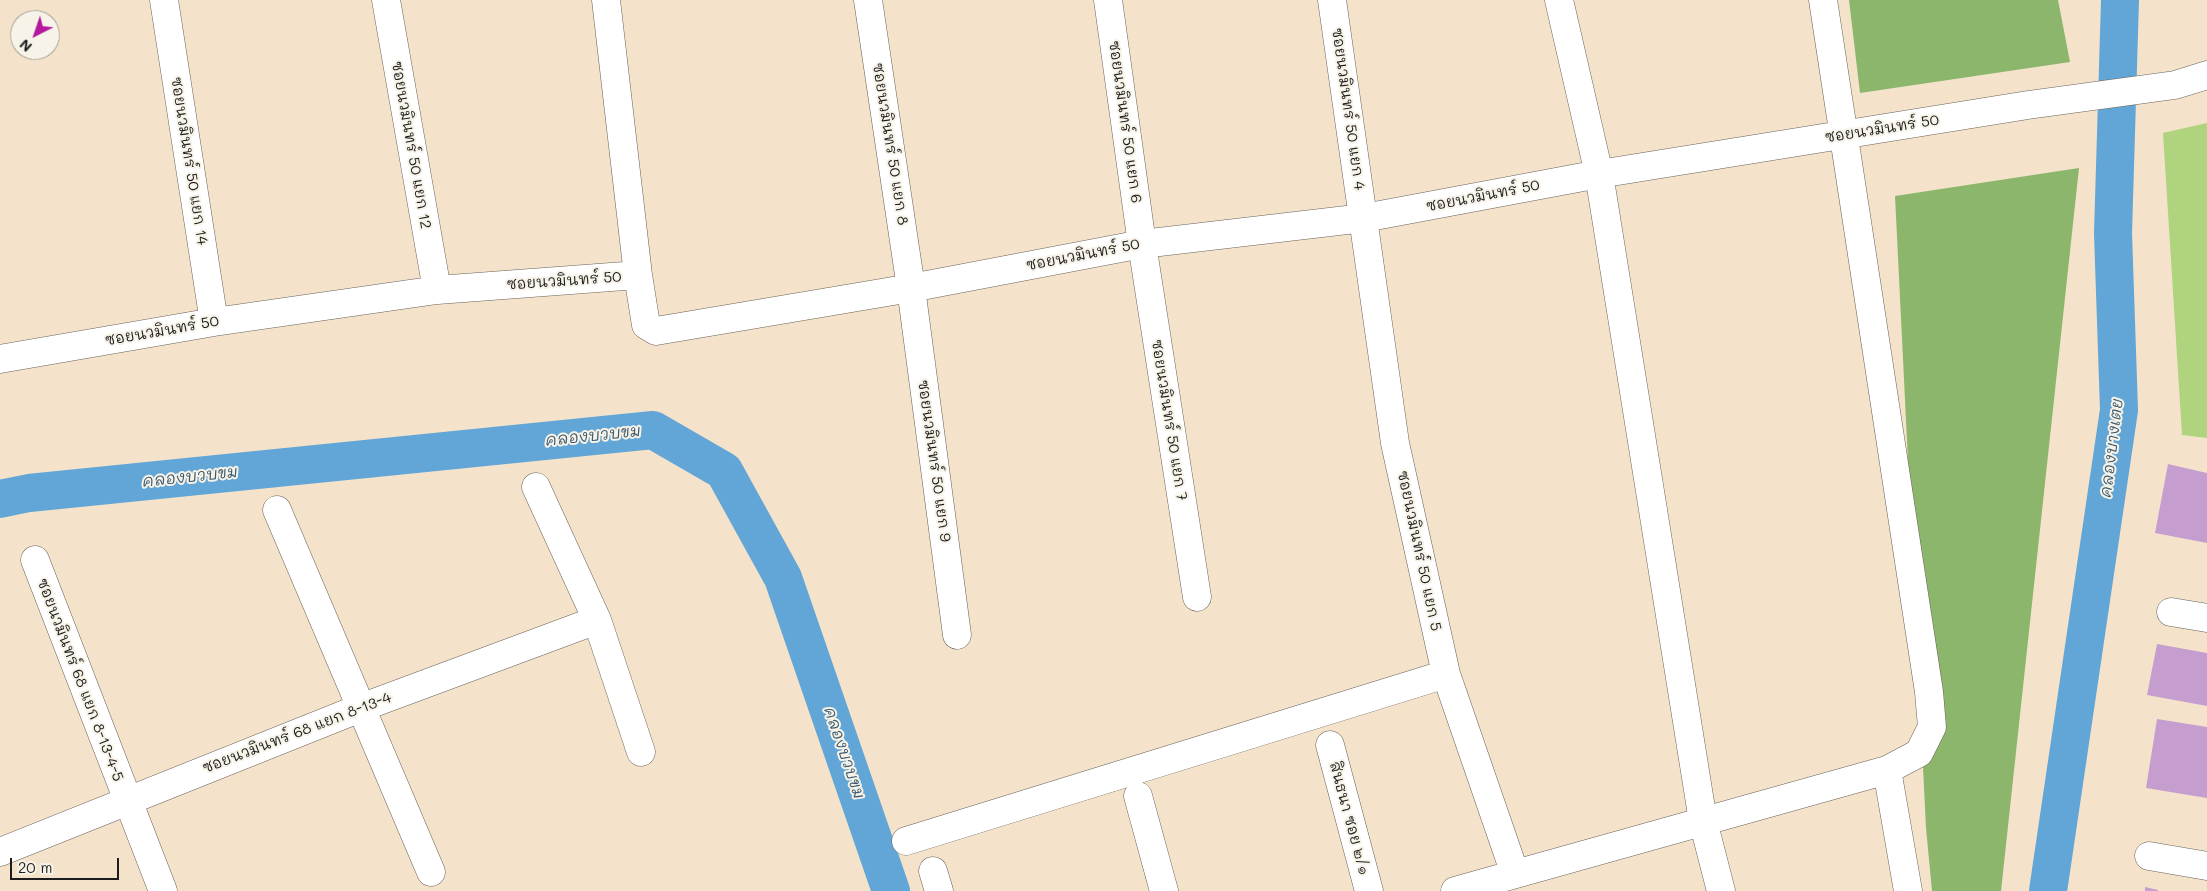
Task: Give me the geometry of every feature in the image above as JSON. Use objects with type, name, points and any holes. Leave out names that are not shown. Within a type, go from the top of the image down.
[{"type":"street","name":"ซอยนวมินทร์ 50 แยก 14","points":[[164,0],[214,322]]},
{"type":"street","name":"ซอยนวมินทร์ 50 แยก 12","points":[[386,0],[437,290]]},
{"type":"street","points":[[606,0],[638,275]]},
{"type":"street","name":"ซอยนวมินทร์ 50 แยก 8","points":[[868,0],[911,288]]},
{"type":"street","name":"ซอยนวมินทร์ 50 แยก 6","points":[[1108,0],[1142,244]]},
{"type":"street","name":"ซอยนวมินทร์ 50 แยก 4","points":[[1332,0],[1364,218]]},
{"type":"street","points":[[1559,0],[1599,174],[1703,821],[1721,891]]},
{"type":"street","points":[[1455,891],[1887,770],[1919,754],[1932,728],[1929,692],[1842,135],[1823,0]]},
{"type":"street","name":"ซอยนวมินทร์ 50","points":[[0,359],[214,322],[437,290],[638,275],[646,325],[656,331],[911,288],[1142,244],[1364,218],[1599,174],[2028,106],[2175,85],[2207,75]]},
{"type":"street","name":"ซอยนวมินทร์ 50 แยก 5","points":[[1364,218],[1395,443],[1446,674],[1515,874]]},
{"type":"street","name":"ซอยนวมินทร์ 50 แยก 7","points":[[1142,244],[1197,597]]},
{"type":"street","name":"ซอยนวมินทร์ 50 แยก 9","points":[[911,288],[957,635]]},
{"type":"street","points":[[536,487],[597,620],[641,752]]},
{"type":"street","points":[[277,510],[363,707],[431,872]]},
{"type":"street","name":"ซอยนวมินทร์ 68 แยก 8-13-4-5","points":[[35,560],[126,800],[163,891]]},
{"type":"street","points":[[2171,612],[2207,618]]},
{"type":"street","name":"ซอยนวมินทร์ 68 แยก 8-13-4","points":[[0,852],[126,800],[363,707],[597,620]]},
{"type":"street","points":[[906,841],[1446,674]]},
{"type":"street","name":"สินธนา ซอย ๒/๑","points":[[1330,745],[1369,891]]},
{"type":"street","points":[[1887,770],[1908,891]]},
{"type":"street","points":[[1138,796],[1164,891]]},
{"type":"street","points":[[2149,856],[2207,866]]},
{"type":"green space","points":[[1849,0],[2058,0],[2070,62],[1860,93]]},
{"type":"green space","points":[[2207,123],[2207,438],[2182,435],[2163,133]]},
{"type":"green space","points":[[2079,168],[2001,891],[1932,891],[1926,828],[1895,196]]},
{"type":"building","points":[[2168,464],[2207,473],[2207,543],[2155,533]]},
{"type":"building","points":[[2157,644],[2207,653],[2207,706],[2147,695]]},
{"type":"building","points":[[2157,719],[2207,727],[2207,798],[2146,788]]},
{"type":"building","points":[[2145,887],[2158,890],[2158,891],[2145,891]]},
{"type":"waterway","name":"คลองบางเตย","points":[[2048,891],[2119,410],[2113,233],[2120,0]]},
{"type":"waterway","name":"คลองบวบขม","points":[[0,499],[29,493],[653,430],[724,471],[783,578],[891,891]]}]
